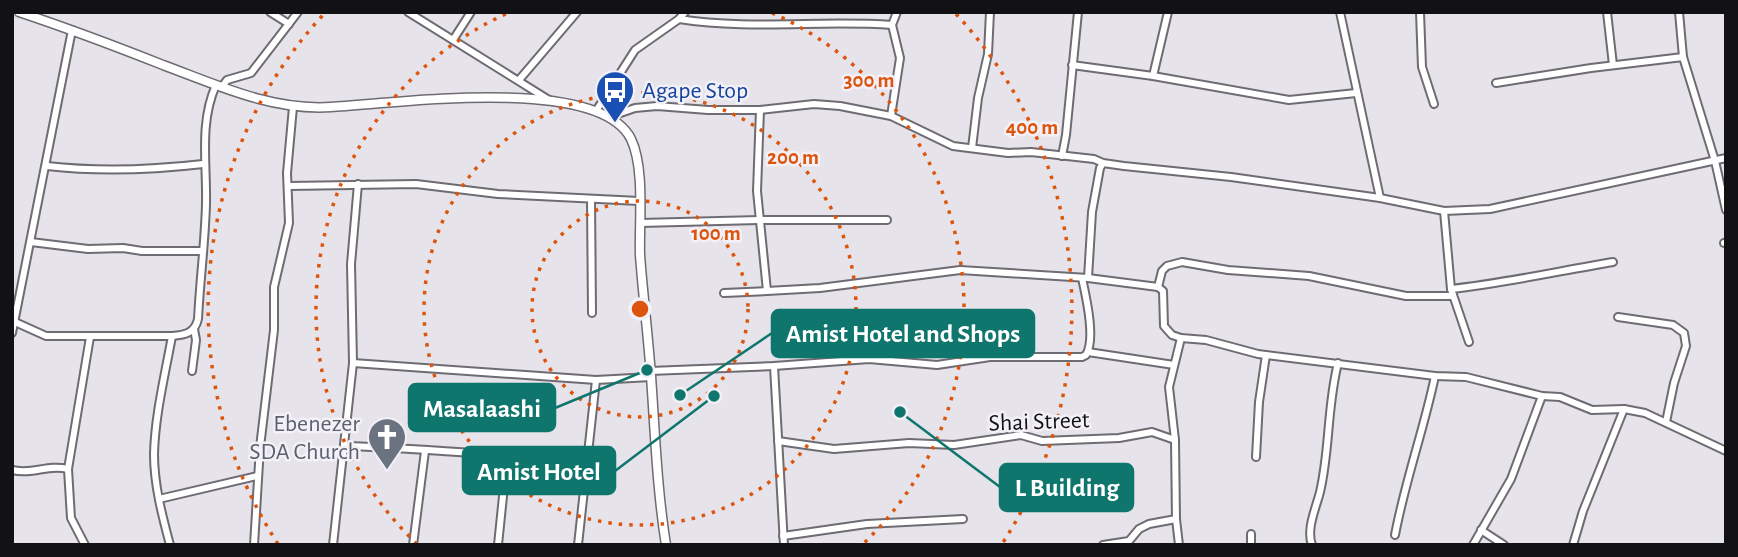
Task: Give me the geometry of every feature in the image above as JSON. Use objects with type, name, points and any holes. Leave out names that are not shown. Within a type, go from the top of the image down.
[{"type":"street","points":[[19,12],[219,86],[293,107],[495,98],[551,100],[596,111],[609,117],[625,130],[637,160],[643,290],[658,485],[666,545]]},
{"type":"street","points":[[270,12],[289,24]]},
{"type":"street","points":[[15,322],[46,336],[172,336],[185,335],[194,329],[198,319],[206,200],[206,120],[210,99],[227,80],[251,73],[298,12]]},
{"type":"street","points":[[408,12],[551,100]]},
{"type":"street","points":[[453,40],[471,12]]},
{"type":"street","points":[[519,80],[578,12]]},
{"type":"street","points":[[596,111],[635,50],[685,12]]},
{"type":"street","points":[[891,116],[900,58],[892,25],[897,12]]},
{"type":"street","points":[[972,148],[978,98],[988,54],[990,12]]},
{"type":"street","points":[[1062,156],[1078,12]]},
{"type":"street","points":[[1153,76],[1168,12]]},
{"type":"street","points":[[1340,12],[1380,198]]},
{"type":"street","points":[[1420,12],[1422,67],[1434,104]]},
{"type":"street","points":[[1607,12],[1613,65]]},
{"type":"street","points":[[1679,12],[1684,57],[1715,161],[1726,211]]},
{"type":"street","points":[[679,19],[749,26],[862,23],[892,25]]},
{"type":"street","points":[[12,333],[72,30]]},
{"type":"street","points":[[1496,83],[1684,57]]},
{"type":"street","points":[[1072,65],[1289,100],[1356,93]]},
{"type":"street","points":[[609,117],[635,107],[760,110],[814,104],[840,106],[891,116],[953,145],[1094,159],[1103,163],[1231,177],[1380,198],[1444,211],[1490,209],[1726,159]]},
{"type":"street","points":[[254,545],[257,476],[274,330],[274,288],[289,223],[287,173],[293,107]]},
{"type":"street","points":[[760,110],[757,191],[767,291]]},
{"type":"street","points":[[1088,352],[1085,278],[1092,212],[1103,163]]},
{"type":"street","points":[[47,166],[90,171],[155,170],[204,164]]},
{"type":"street","points":[[333,545],[353,363],[351,264],[358,184]]},
{"type":"street","points":[[289,186],[416,184],[498,194],[639,201]]},
{"type":"street","points":[[591,199],[592,313]]},
{"type":"street","points":[[1444,211],[1452,293],[1469,342]]},
{"type":"street","points":[[640,223],[887,220]]},
{"type":"street","points":[[31,242],[88,249],[202,251]]},
{"type":"street","points":[[1158,286],[1162,271],[1167,266],[1182,262],[1228,270],[1310,276],[1406,296],[1452,293],[1555,271],[1613,262]]},
{"type":"street","points":[[724,293],[820,288],[960,270],[1158,286],[1163,291],[1164,326],[1172,335],[1181,338],[1206,340],[1266,355],[1435,376],[1466,377],[1542,396],[1560,397],[1592,410],[1624,409],[1645,413],[1726,451]]},
{"type":"street","points":[[1618,317],[1673,325],[1684,333],[1686,346],[1665,422]]},
{"type":"street","points":[[192,371],[197,340],[194,329]]},
{"type":"street","points":[[170,545],[159,499],[154,454],[157,420],[172,336]]},
{"type":"street","points":[[85,545],[71,519],[68,469],[90,337]]},
{"type":"street","points":[[1179,545],[1175,440],[1169,387],[1181,338]]},
{"type":"street","points":[[353,363],[596,380],[692,366],[774,366],[869,359],[937,365],[990,357],[1082,357],[1088,352],[1174,365]]},
{"type":"street","points":[[1256,457],[1259,402],[1266,355]]},
{"type":"street","points":[[1312,545],[1310,531],[1325,470],[1338,363]]},
{"type":"street","points":[[774,366],[784,545]]},
{"type":"street","points":[[1395,535],[1426,422],[1435,376]]},
{"type":"street","points":[[578,545],[596,380]]},
{"type":"street","points":[[1473,545],[1511,479],[1542,396]]},
{"type":"street","points":[[1573,545],[1583,511],[1624,409]]},
{"type":"street","name":"Shai Street","points":[[778,442],[834,449],[909,443],[954,445],[1021,435],[1042,441],[1119,438],[1152,432],[1175,440]]},
{"type":"street","points":[[344,446],[507,457],[587,459]]},
{"type":"street","points":[[413,545],[425,451]]},
{"type":"street","points":[[498,545],[507,457]]},
{"type":"street","points":[[12,470],[28,473],[56,466],[68,469]]},
{"type":"street","points":[[159,499],[257,476]]},
{"type":"street","points":[[783,536],[867,524],[963,519]]},
{"type":"street","points":[[1103,545],[1129,541],[1139,529],[1149,524],[1176,519]]},
{"type":"street","points":[[1481,530],[1504,545]]},
{"type":"street","points":[[1251,534],[1251,545]]},
{"type":"place","name":"Agape Stop","points":[[615,124]]},
{"type":"place","name":"Masalaashi","points":[[647,370]]},
{"type":"place","name":"Amist Hotel and Shops","points":[[680,395]]},
{"type":"place","name":"Amist Hotel","points":[[714,396]]},
{"type":"place","name":"L Building","points":[[900,412]]},
{"type":"place","name":"Ebenezer SDA Church","points":[[387,471]]}]
